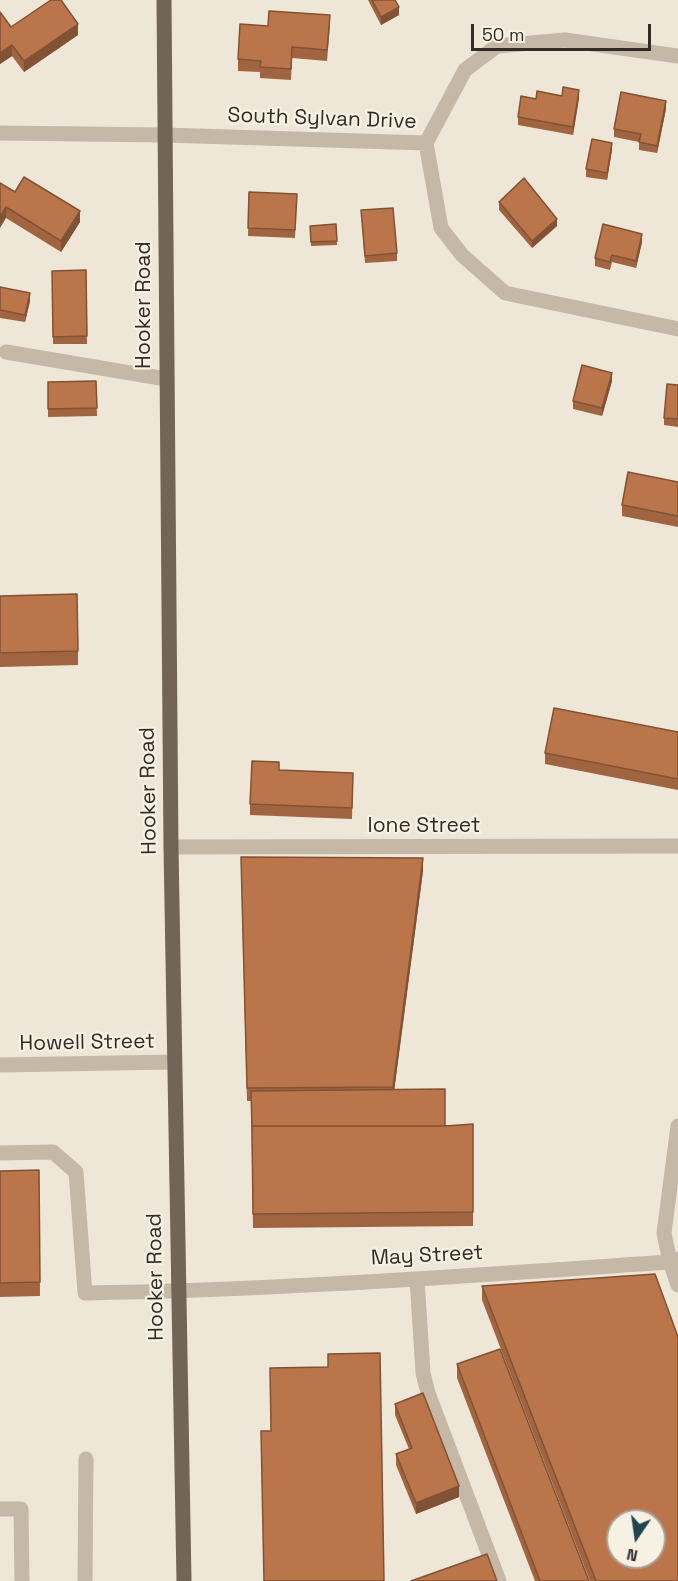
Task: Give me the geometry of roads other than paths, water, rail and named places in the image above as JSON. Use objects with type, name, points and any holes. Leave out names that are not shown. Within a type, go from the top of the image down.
[{"type":"main road","name":"Hooker Road","points":[[164,0],[171,847],[177,1290],[184,1581]]},
{"type":"street","name":"South Sylvan Drive","points":[[0,133],[164,135],[426,143],[465,70],[497,46],[565,40],[678,56]]},
{"type":"street","points":[[426,143],[441,228],[462,255],[505,293],[678,329]]},
{"type":"street","points":[[6,352],[166,379]]},
{"type":"street","name":"Ione Street","points":[[171,847],[678,846]]},
{"type":"street","name":"Howell Street","points":[[0,1065],[174,1062]]},
{"type":"street","points":[[678,1126],[664,1233],[674,1261],[678,1285]]},
{"type":"street","name":"May Street","points":[[0,1153],[53,1152],[76,1172],[85,1293],[417,1279],[674,1261]]},
{"type":"street","points":[[417,1279],[423,1373],[428,1393],[499,1581]]},
{"type":"street","points":[[85,1581],[86,1459]]},
{"type":"street","points":[[0,1509],[21,1509],[22,1581]]}]
